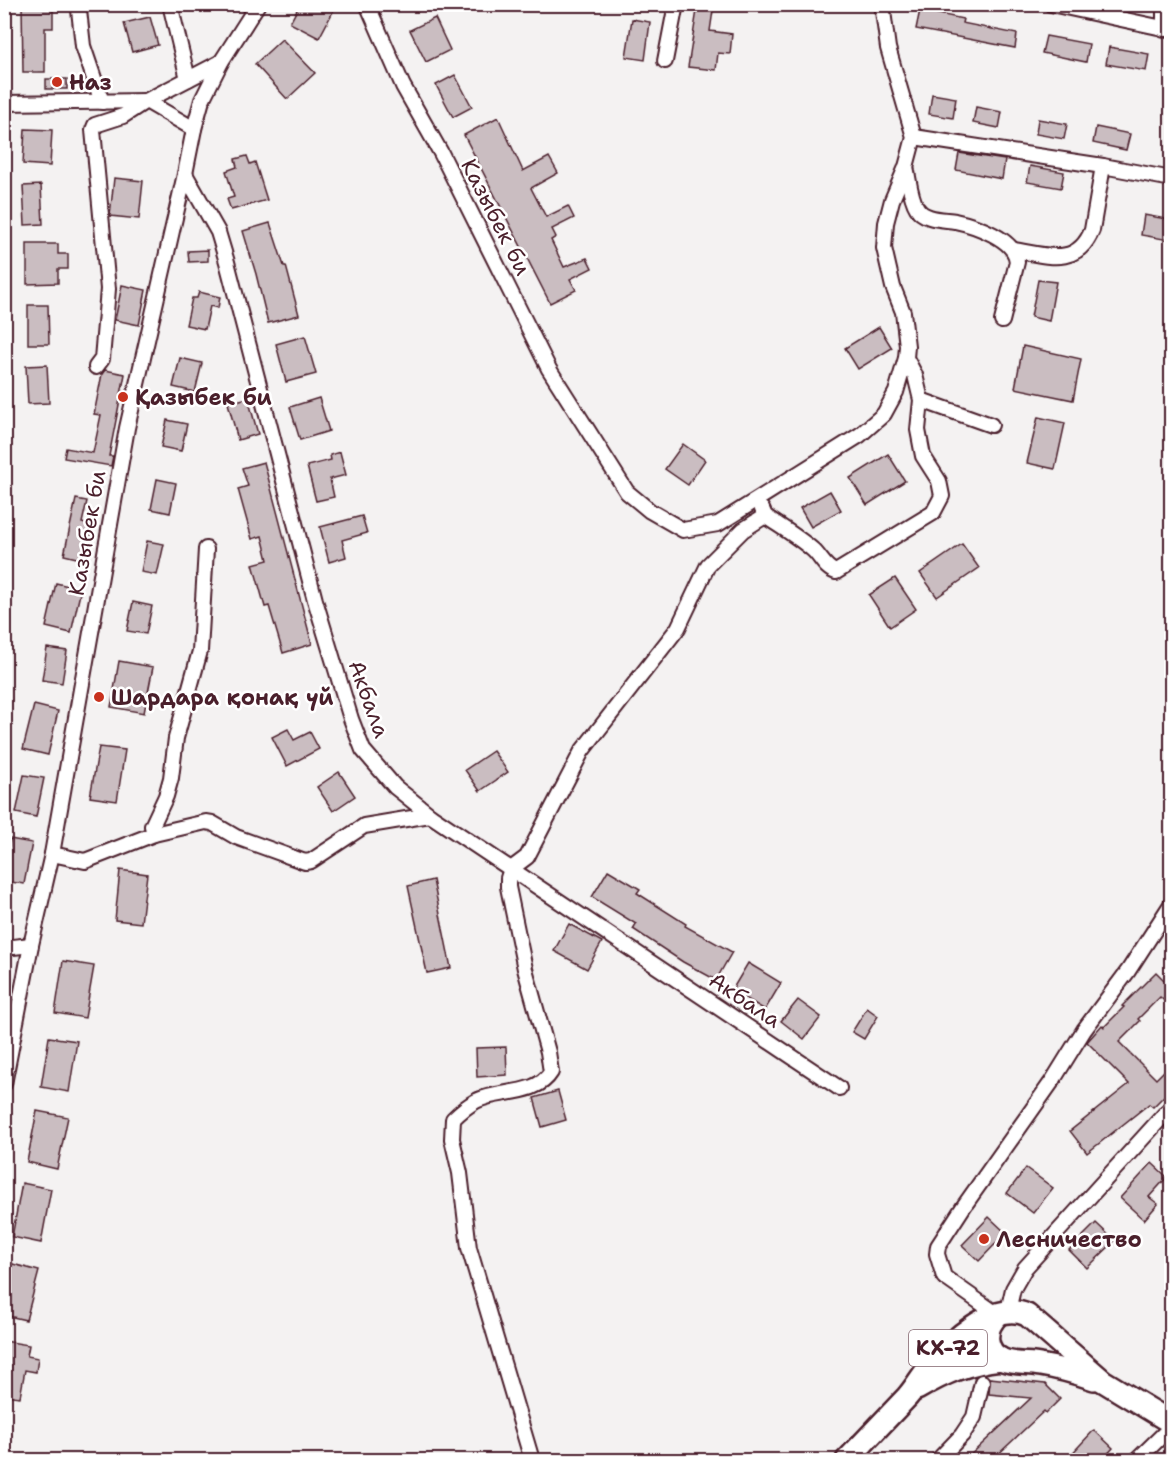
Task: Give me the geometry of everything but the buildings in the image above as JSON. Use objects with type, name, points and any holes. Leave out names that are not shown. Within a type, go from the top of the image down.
[{"type":"main road","name":"КХ-72","points":[[853,1458],[909,1394],[929,1367],[968,1328],[1003,1313],[1018,1311],[1027,1315],[1103,1381],[1172,1424]]},
{"type":"main road","name":"КХ-72","points":[[1003,1313],[989,1326],[987,1341],[990,1349],[1009,1360],[1064,1370],[1103,1381]]},
{"type":"main road","name":"КХ-72","points":[[909,1394],[945,1373],[974,1362],[1027,1357],[1034,1350],[1038,1341],[1038,1331],[1034,1322]]},
{"type":"street","points":[[170,4],[188,79]]},
{"type":"street","name":"Казыбек би","points":[[4,1084],[52,854],[127,428],[194,129],[202,100],[221,62],[258,4]]},
{"type":"street","name":"Казыбек би","points":[[367,4],[403,86],[446,163],[549,369],[627,492],[650,511],[682,530],[718,524],[860,435],[884,414],[896,392],[906,358]]},
{"type":"street","points":[[665,61],[676,4]]},
{"type":"street","points":[[757,499],[765,516],[810,547],[822,558],[826,567],[836,573],[933,513],[942,496],[939,481],[923,456],[918,430],[921,400],[915,375],[906,358],[908,346],[903,312],[893,287],[884,248],[886,223],[892,200],[906,167],[914,137],[888,48],[882,4]]},
{"type":"street","points":[[1051,4],[1168,29],[1164,4]]},
{"type":"street","points":[[79,10],[83,46],[102,102]]},
{"type":"street","points":[[96,367],[102,358],[108,289],[93,130],[95,125],[123,116],[146,101],[221,62]]},
{"type":"street","points":[[4,103],[146,101],[194,129]]},
{"type":"street","points":[[914,137],[1172,179]]},
{"type":"street","points":[[1014,250],[1063,257],[1074,253],[1089,239],[1102,166]]},
{"type":"street","points":[[906,167],[916,207],[922,213],[939,220],[955,221],[993,234],[1014,250],[1017,262],[1002,321]]},
{"type":"street","name":"Акбала","points":[[185,174],[218,232],[315,600],[363,750],[396,787],[429,815],[839,1088]]},
{"type":"street","points":[[921,400],[991,425]]},
{"type":"street","points":[[532,1461],[469,1248],[460,1173],[451,1128],[453,1119],[477,1100],[517,1092],[540,1083],[551,1072],[548,1052],[525,969],[508,878],[511,869],[527,857],[582,752],[678,628],[708,565],[743,530],[765,516]]},
{"type":"street","points":[[154,834],[152,826],[166,796],[171,778],[176,738],[200,651],[206,549]]},
{"type":"street","points":[[52,854],[85,861],[154,834],[206,822],[236,837],[305,862],[311,861],[364,826],[429,815]]},
{"type":"street","points":[[1172,903],[1128,971],[1084,1030],[1053,1080],[938,1246],[936,1254],[944,1277],[1003,1313],[1025,1268],[1172,1106]]},
{"type":"street","points":[[4,948],[32,945]]},
{"type":"street","points":[[938,1461],[962,1435],[974,1417],[982,1382]]},
{"type":"street","points":[[1137,1461],[1172,1424]]},
{"type":"place","name":"Наз","points":[[57,82]]},
{"type":"place","name":"Қазыбек би","points":[[123,397]]},
{"type":"place","name":"Шардара қонақ үй","points":[[99,697]]},
{"type":"place","name":"Лесничество","points":[[984,1239]]}]
